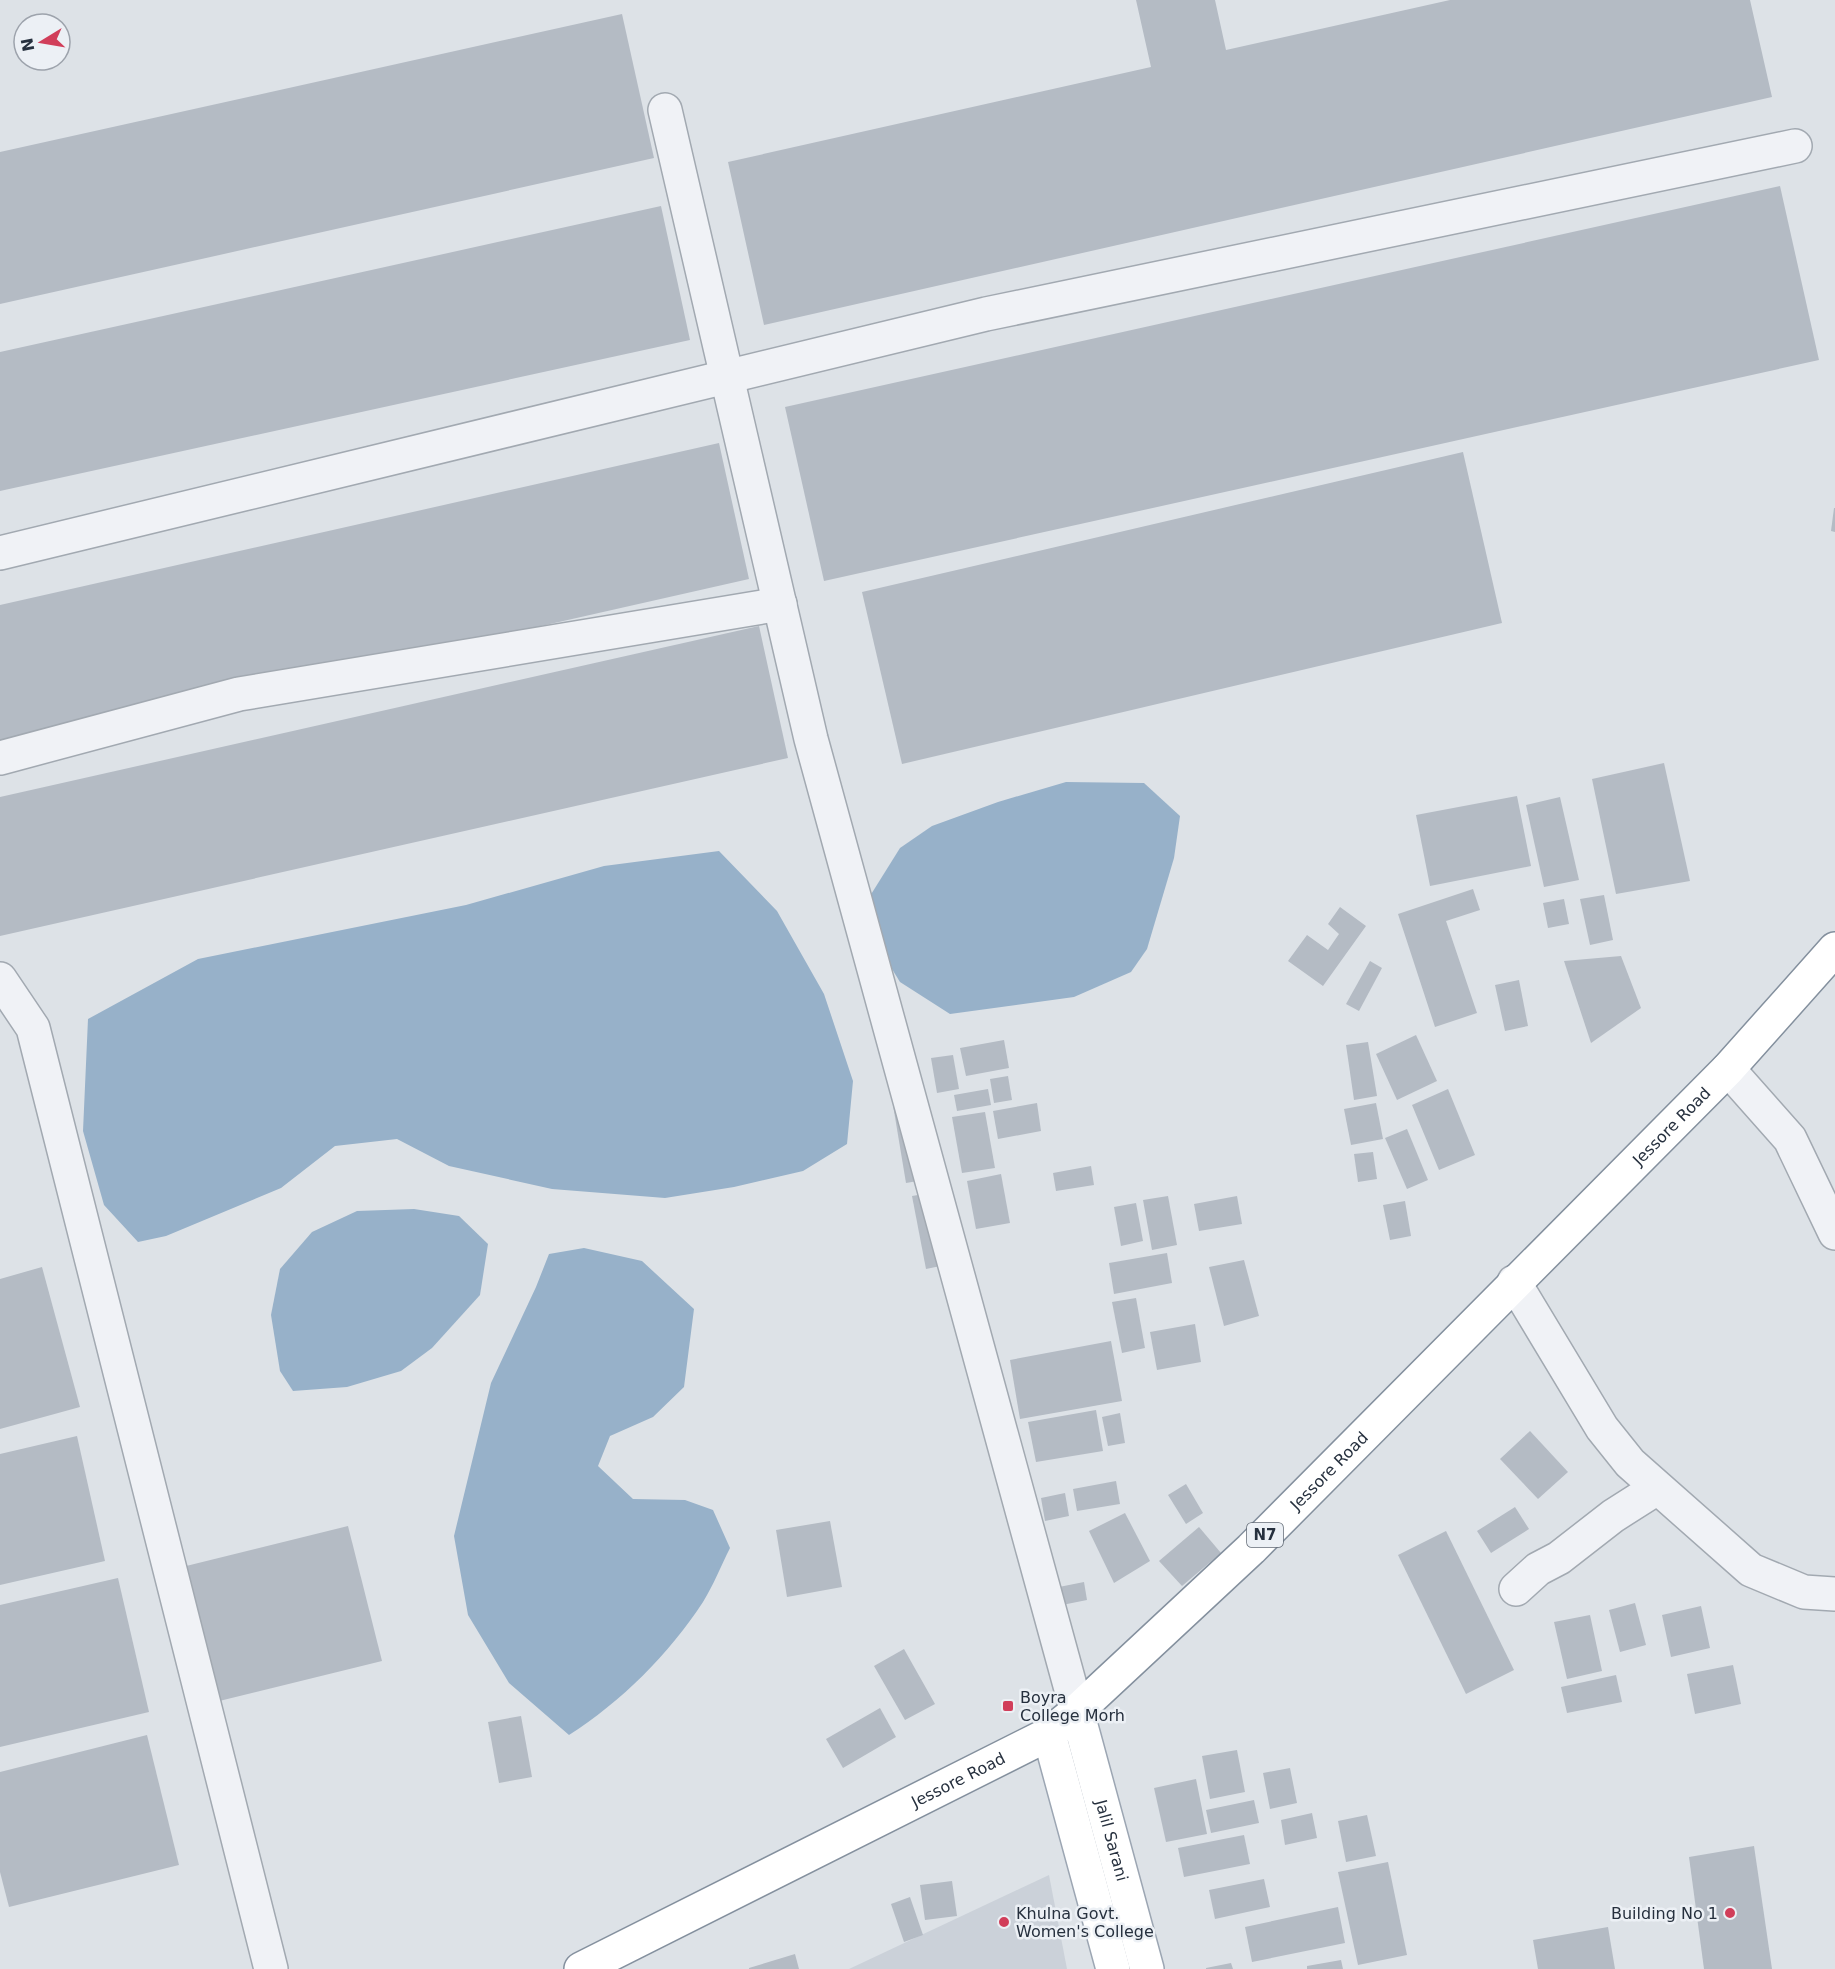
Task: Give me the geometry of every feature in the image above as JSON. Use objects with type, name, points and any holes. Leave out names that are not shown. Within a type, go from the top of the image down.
[{"type":"main road","name":"Jessore Road","points":[[580,1969],[1049,1734],[1077,1711],[1251,1549],[1514,1282],[1728,1070],[1835,949]]},
{"type":"main road","name":"Jalil Sarani","points":[[1077,1711],[1147,1969]]},
{"type":"main road","name":"Jalil Sarani","points":[[1049,1734],[1113,1969]]},
{"type":"street","points":[[665,110],[811,739],[1077,1711]]},
{"type":"street","points":[[0,553],[998,312],[1796,146]]},
{"type":"street","points":[[0,758],[239,694],[780,604]]},
{"type":"street","points":[[0,979],[33,1028],[271,1969]]},
{"type":"street","points":[[1728,1070],[1790,1139],[1835,1233]]},
{"type":"street","points":[[1514,1282],[1602,1428],[1630,1463],[1751,1570],[1804,1592],[1835,1594]]},
{"type":"street","points":[[1516,1589],[1538,1569],[1559,1558],[1613,1516],[1657,1488]]},
{"type":"shaded area","name":"Khulna Govt. Women's College","points":[[1049,1875],[1067,1969],[849,1969]]},
{"type":"water","points":[[1066,782],[1144,783],[1180,816],[1174,858],[1147,949],[1131,972],[1074,997],[950,1014],[900,982],[876,943],[870,896],[900,848],[932,826],[998,802]]},
{"type":"water","points":[[719,851],[777,911],[824,994],[853,1081],[847,1144],[803,1171],[734,1187],[665,1198],[552,1189],[449,1166],[397,1139],[335,1146],[281,1188],[166,1236],[138,1242],[104,1205],[83,1131],[88,1019],[198,959],[466,905],[604,866]]},
{"type":"water","points":[[414,1209],[459,1216],[488,1244],[480,1295],[432,1348],[401,1371],[347,1387],[293,1391],[280,1371],[271,1315],[280,1269],[312,1232],[357,1211]]},
{"type":"water","points":[[584,1248],[642,1261],[694,1309],[684,1387],[653,1417],[610,1436],[598,1466],[633,1499],[685,1500],[713,1510],[730,1548],[703,1602],[675,1640],[643,1676],[607,1708],[569,1735],[509,1683],[468,1615],[454,1536],[491,1383],[549,1254]]},
{"type":"building","points":[[1136,0],[1215,0],[1226,50],[1450,0],[1750,0],[1772,97],[764,325],[728,162],[1151,67]]},
{"type":"building","points":[[622,14],[654,158],[0,304],[0,152]]},
{"type":"building","points":[[1780,186],[1819,360],[824,581],[785,407]]},
{"type":"building","points":[[661,206],[690,340],[0,491],[0,352]]},
{"type":"building","points":[[719,443],[749,579],[0,748],[0,605]]},
{"type":"building","points":[[1463,452],[1502,623],[902,764],[862,592]]},
{"type":"building","points":[[1835,508],[1835,532],[1831,531]]},
{"type":"building","points":[[759,626],[788,758],[0,936],[0,797]]},
{"type":"building","points":[[1664,763],[1690,881],[1616,894],[1592,779]]},
{"type":"building","points":[[1517,796],[1531,866],[1430,886],[1416,815]]},
{"type":"building","points":[[1560,797],[1579,880],[1544,887],[1526,805]]},
{"type":"building","points":[[1473,889],[1480,910],[1446,921],[1477,1013],[1435,1027],[1398,914]]},
{"type":"building","points":[[1604,895],[1613,940],[1590,945],[1580,899]]},
{"type":"building","points":[[1564,899],[1569,924],[1548,928],[1543,903]]},
{"type":"building","points":[[1340,907],[1366,926],[1323,986],[1288,961],[1307,935],[1328,950],[1339,934],[1328,924]]},
{"type":"building","points":[[1621,956],[1641,1008],[1591,1043],[1564,961]]},
{"type":"building","points":[[1370,961],[1382,968],[1359,1011],[1346,1004]]},
{"type":"building","points":[[1519,980],[1528,1026],[1505,1031],[1495,985]]},
{"type":"building","points":[[1416,1035],[1437,1081],[1397,1100],[1376,1054]]},
{"type":"building","points":[[1004,1040],[1009,1068],[966,1076],[960,1048]]},
{"type":"building","points":[[1368,1042],[1377,1096],[1354,1100],[1346,1045]]},
{"type":"building","points":[[953,1055],[959,1089],[937,1093],[931,1058]]},
{"type":"building","points":[[1008,1076],[1012,1100],[994,1103],[990,1079]]},
{"type":"building","points":[[988,1089],[991,1105],[957,1111],[954,1095]]},
{"type":"building","points":[[1448,1089],[1475,1155],[1439,1170],[1412,1105]]},
{"type":"building","points":[[920,1100],[935,1178],[906,1183],[893,1105]]},
{"type":"building","points":[[1037,1103],[1041,1131],[998,1139],[993,1111]]},
{"type":"building","points":[[1376,1103],[1383,1139],[1351,1145],[1344,1109]]},
{"type":"building","points":[[985,1112],[995,1168],[962,1173],[952,1117]]},
{"type":"building","points":[[1407,1129],[1428,1180],[1407,1189],[1385,1138]]},
{"type":"building","points":[[1373,1152],[1377,1179],[1358,1182],[1354,1154]]},
{"type":"building","points":[[1091,1166],[1094,1185],[1056,1191],[1053,1173]]},
{"type":"building","points":[[1001,1174],[1010,1223],[976,1229],[967,1181]]},
{"type":"building","points":[[942,1191],[955,1263],[926,1269],[912,1196]]},
{"type":"building","points":[[1168,1196],[1177,1245],[1152,1250],[1143,1200]]},
{"type":"building","points":[[1237,1196],[1242,1224],[1199,1231],[1194,1204]]},
{"type":"building","points":[[1405,1201],[1411,1236],[1390,1240],[1383,1205]]},
{"type":"building","points":[[1136,1203],[1143,1241],[1121,1246],[1114,1207]]},
{"type":"building","points":[[1167,1253],[1172,1283],[1114,1294],[1109,1263]]},
{"type":"building","points":[[1244,1260],[1259,1316],[1224,1326],[1209,1267]]},
{"type":"building","points":[[42,1267],[80,1407],[0,1429],[0,1279]]},
{"type":"building","points":[[1136,1298],[1145,1348],[1122,1353],[1112,1302]]},
{"type":"building","points":[[1195,1324],[1201,1362],[1157,1370],[1150,1332]]},
{"type":"building","points":[[1111,1341],[1122,1401],[1020,1419],[1010,1360]]},
{"type":"building","points":[[1096,1410],[1103,1451],[1036,1462],[1028,1422]]},
{"type":"building","points":[[1120,1413],[1125,1443],[1108,1446],[1102,1417]]},
{"type":"building","points":[[1530,1431],[1568,1472],[1538,1499],[1500,1459]]},
{"type":"building","points":[[77,1436],[105,1561],[0,1585],[0,1454]]},
{"type":"building","points":[[1116,1481],[1120,1504],[1077,1511],[1073,1489]]},
{"type":"building","points":[[1186,1484],[1203,1513],[1186,1524],[1168,1495]]},
{"type":"building","points":[[1065,1493],[1069,1516],[1045,1521],[1041,1498]]},
{"type":"building","points":[[1515,1507],[1529,1529],[1491,1553],[1477,1531]]},
{"type":"building","points":[[1125,1513],[1150,1561],[1114,1583],[1089,1531]]},
{"type":"building","points":[[830,1521],[842,1587],[787,1597],[776,1530]]},
{"type":"building","points":[[348,1526],[382,1661],[203,1705],[170,1570]]},
{"type":"building","points":[[1199,1527],[1221,1553],[1182,1586],[1159,1561]]},
{"type":"building","points":[[1446,1531],[1514,1670],[1466,1694],[1398,1555]]},
{"type":"building","points":[[118,1578],[149,1712],[0,1747],[0,1605]]},
{"type":"building","points":[[1084,1582],[1087,1600],[1062,1605],[1059,1587]]},
{"type":"building","points":[[1635,1603],[1646,1645],[1620,1652],[1609,1610]]},
{"type":"building","points":[[1701,1606],[1710,1648],[1671,1657],[1662,1615]]},
{"type":"building","points":[[1590,1615],[1602,1671],[1567,1679],[1554,1622]]},
{"type":"building","points":[[904,1649],[935,1704],[905,1720],[874,1666]]},
{"type":"building","points":[[1733,1665],[1741,1704],[1695,1714],[1687,1674]]},
{"type":"building","points":[[1616,1675],[1622,1702],[1567,1713],[1561,1687]]},
{"type":"building","points":[[880,1708],[896,1737],[843,1768],[826,1739]]},
{"type":"building","points":[[521,1716],[532,1777],[499,1783],[488,1722]]},
{"type":"building","points":[[147,1735],[179,1865],[9,1907],[0,1872],[0,1772]]},
{"type":"building","points":[[1237,1750],[1245,1792],[1210,1799],[1202,1756]]},
{"type":"building","points":[[1290,1768],[1297,1803],[1270,1809],[1263,1773]]},
{"type":"building","points":[[1196,1779],[1207,1834],[1166,1842],[1154,1788]]},
{"type":"building","points":[[1254,1800],[1259,1823],[1211,1833],[1206,1810]]},
{"type":"building","points":[[1312,1813],[1317,1838],[1285,1845],[1281,1820]]},
{"type":"building","points":[[1367,1815],[1376,1856],[1346,1862],[1338,1821]]},
{"type":"building","points":[[1244,1835],[1250,1864],[1184,1877],[1178,1848]]},
{"type":"building","name":"Building No 1","points":[[1754,1846],[1772,1969],[1704,1969],[1689,1857]]},
{"type":"building","points":[[1388,1862],[1407,1955],[1358,1965],[1338,1872]]},
{"type":"building","points":[[1264,1879],[1270,1907],[1215,1919],[1209,1890]]},
{"type":"building","points":[[952,1881],[957,1916],[925,1920],[920,1885]]},
{"type":"building","points":[[910,1897],[923,1935],[904,1942],[891,1904]]},
{"type":"building","points":[[1338,1907],[1345,1943],[1252,1962],[1245,1927]]},
{"type":"building","points":[[1608,1927],[1615,1969],[1538,1969],[1533,1940]]},
{"type":"building","points":[[795,1954],[799,1969],[749,1969],[749,1968]]},
{"type":"building","points":[[1341,1960],[1343,1969],[1307,1969],[1307,1966]]},
{"type":"building","points":[[1231,1963],[1233,1969],[1206,1969],[1206,1968]]},
{"type":"place","name":"Boyra College Morh","points":[[1008,1706]]},
{"type":"place","name":"Building No 1","points":[[1730,1913]]},
{"type":"place","name":"Khulna Govt. Women's College","points":[[1004,1922]]}]
